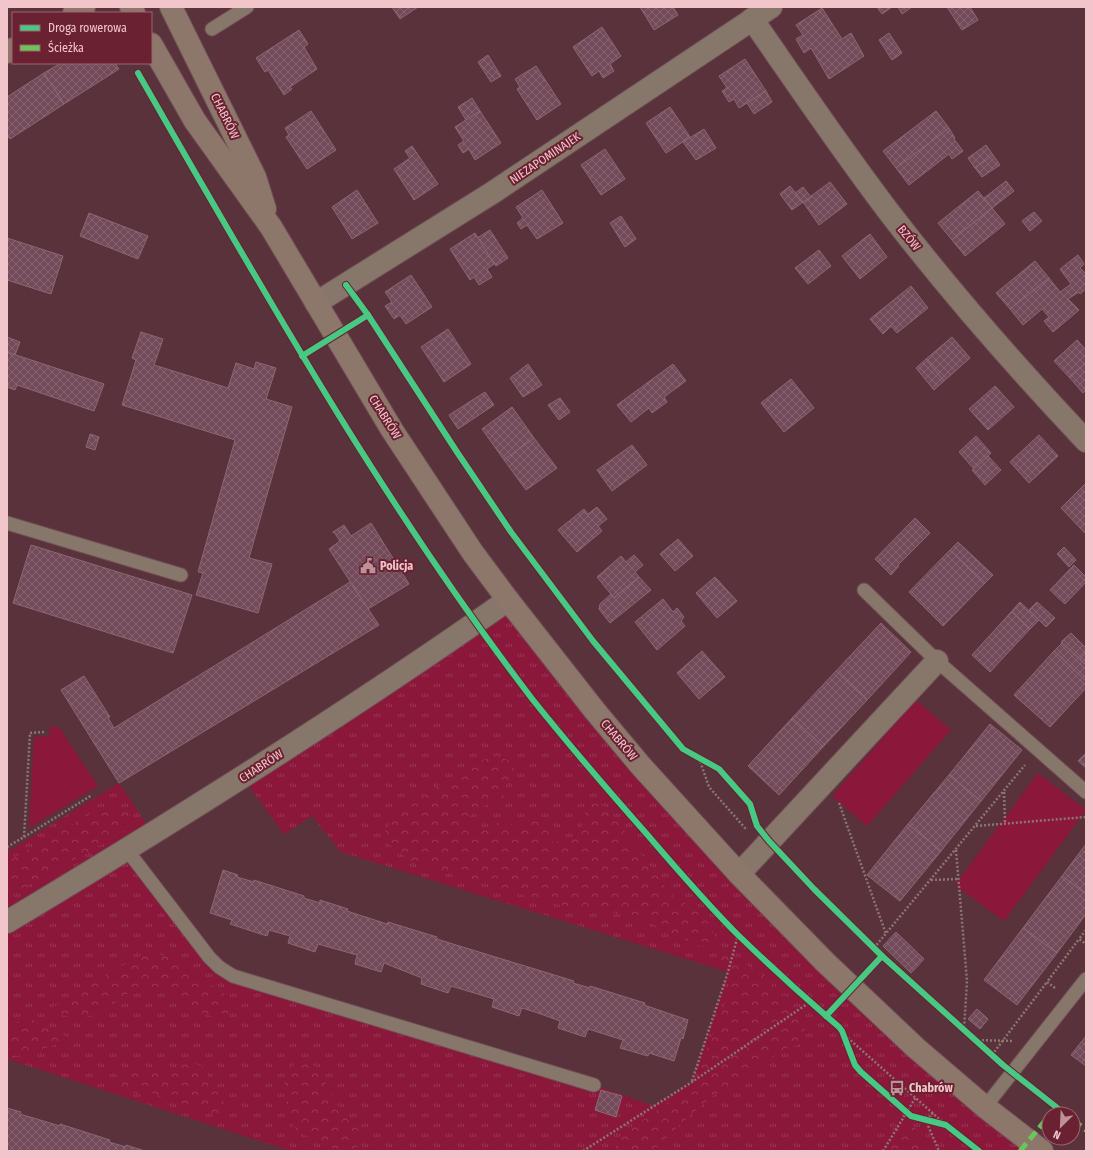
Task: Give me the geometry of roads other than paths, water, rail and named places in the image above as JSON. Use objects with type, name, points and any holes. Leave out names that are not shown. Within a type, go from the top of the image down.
[{"type":"street","name":"CHABRÓW","points":[[171,7],[255,177],[271,227]]},
{"type":"street","name":"NIEZAPOMINAJEK","points":[[316,303],[492,193],[771,7]]},
{"type":"street","name":"BZÓW","points":[[752,19],[852,163],[893,217],[985,329],[1086,441]]},
{"type":"street","name":"CHABRÓW","points":[[152,46],[195,120],[271,227],[392,430],[473,552],[508,600],[600,717],[641,766],[738,874],[831,968],[916,1048],[986,1107],[1042,1151]]},
{"type":"street","name":"CHABRÓW","points":[[7,922],[243,778],[436,650],[508,600]]},
{"type":"street","points":[[738,874],[937,661]]},
{"type":"lane","points":[[212,29],[246,7]]},
{"type":"lane","points":[[7,523],[181,575]]},
{"type":"lane","points":[[864,590],[937,661],[1086,792]]},
{"type":"lane","points":[[127,850],[209,957],[219,968],[233,976],[594,1085]]},
{"type":"lane","points":[[986,1107],[1086,979]]},
{"type":"place","name":"Policja","points":[[368,566]]},
{"type":"place","name":"Chabrów","points":[[897,1088]]}]
